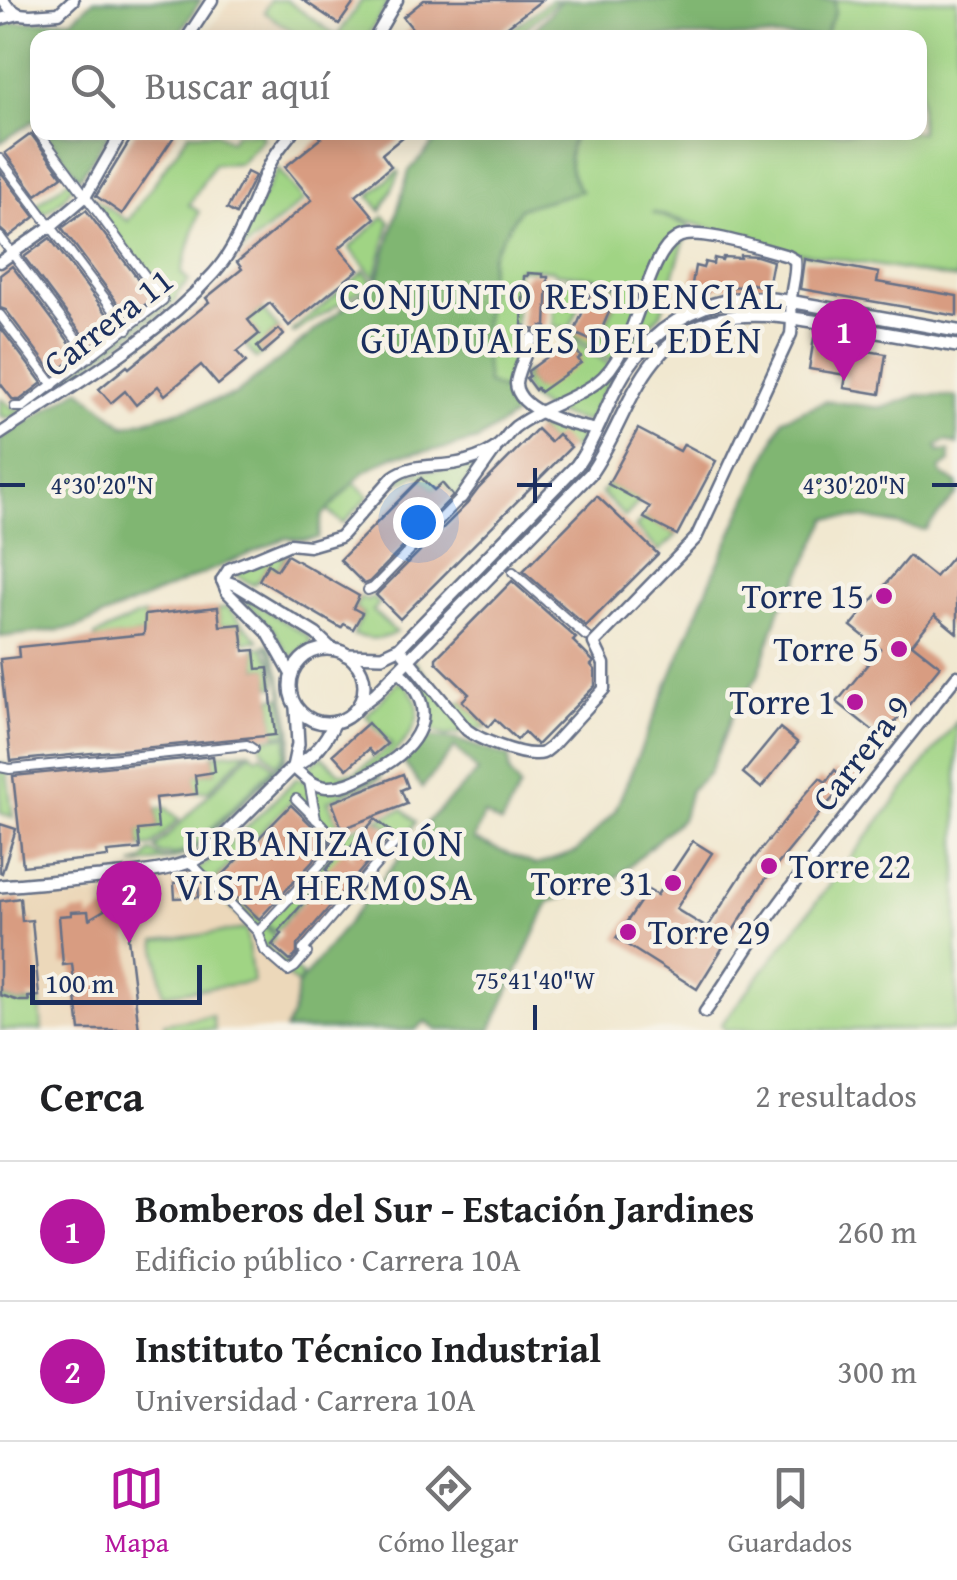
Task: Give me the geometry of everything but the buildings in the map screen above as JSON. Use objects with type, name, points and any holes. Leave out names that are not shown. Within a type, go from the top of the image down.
[{"type":"street","points":[[3,0],[19,14]]},
{"type":"street","points":[[0,19],[19,14],[59,13],[73,0]]},
{"type":"street","points":[[192,30],[212,0]]},
{"type":"street","points":[[379,30],[397,0]]},
{"type":"street","points":[[14,407],[23,407],[162,303],[162,297],[43,140]]},
{"type":"street","points":[[0,262],[86,197],[118,140]]},
{"type":"street","name":"Carrera 11","points":[[0,433],[125,353],[161,325],[213,274],[286,140]]},
{"type":"street","points":[[0,159],[128,329]]},
{"type":"street","points":[[368,590],[461,498],[514,428],[598,382],[614,364],[662,252],[678,236],[698,233],[795,260],[791,334],[696,538],[594,643],[604,664],[604,688],[550,748],[542,753],[527,753],[476,737],[399,648]]},
{"type":"street","points":[[0,237],[90,357]]},
{"type":"street","points":[[292,767],[298,744],[296,708],[290,695],[295,666],[318,650],[382,656],[399,648],[576,465],[638,354],[664,328],[701,308],[751,298],[957,331]]},
{"type":"street","points":[[296,708],[307,718],[335,722],[376,692],[590,474],[652,363],[671,342],[705,322],[752,313],[957,346]]},
{"type":"street","points":[[0,315],[53,384]]},
{"type":"street","points":[[532,338],[516,383],[522,400],[573,425],[597,430]]},
{"type":"street","points":[[222,580],[229,569],[290,544],[309,546],[340,538],[402,470],[448,466],[497,448]]},
{"type":"street","points":[[513,572],[586,636]]},
{"type":"street","points":[[222,580],[316,634],[333,650]]},
{"type":"street","points":[[222,580],[227,592],[268,633],[291,674]]},
{"type":"street","points":[[346,654],[357,664],[363,678],[364,692],[358,706]]},
{"type":"street","points":[[292,767],[322,787],[351,784],[399,754],[423,724],[423,704],[410,681],[398,670]]},
{"type":"street","name":"Carrera 9","points":[[705,1012],[771,914],[957,676]]},
{"type":"street","points":[[0,886],[192,863],[206,854],[292,767],[304,762],[326,740],[335,722]]},
{"type":"street","points":[[0,766],[10,769],[247,745],[252,749]]},
{"type":"street","points":[[309,781],[316,820]]},
{"type":"street","points":[[258,932],[340,843],[296,799]]},
{"type":"street","points":[[192,863],[258,932],[265,951],[288,971],[307,953],[303,950],[399,838]]},
{"type":"shaded area","points":[[231,0],[270,0],[265,12],[291,30],[210,30]]},
{"type":"shaded area","points":[[196,873],[254,930],[263,955],[298,985],[293,1014],[285,1030],[0,1030],[0,900],[20,898],[24,903],[41,895],[67,898],[146,889],[146,882]]},
{"type":"green space","points":[[94,0],[201,0],[182,30],[30,30],[30,123],[0,143],[0,24],[73,19]]},
{"type":"green space","points":[[270,0],[286,0],[328,30],[291,30],[264,12]]},
{"type":"green space","points":[[362,0],[390,0],[371,30],[341,30]]},
{"type":"green space","points":[[551,0],[559,0],[523,30],[511,30]]},
{"type":"green space","points":[[562,0],[835,0],[835,12],[827,30],[534,30]]},
{"type":"green space","points":[[835,0],[957,0],[957,279],[790,251],[652,212],[689,226],[661,314],[629,349],[624,348],[613,361],[571,335],[573,330],[599,340],[618,287],[594,277],[517,269],[515,350],[519,351],[508,376],[510,393],[487,384],[483,335],[491,256],[520,208],[581,191],[570,162],[573,140],[927,140],[927,30],[827,30],[835,12]]},
{"type":"green space","points":[[50,140],[105,140],[79,178]]},
{"type":"green space","points":[[184,140],[261,140],[240,163],[214,164],[189,205],[199,212],[181,273],[189,281],[178,292],[176,301],[25,413],[0,416],[0,398],[14,409],[24,409],[168,301],[88,198],[128,221]]},
{"type":"green space","points":[[437,140],[573,140],[569,163],[581,191],[520,208],[491,256],[483,335],[487,383],[510,393],[519,404],[518,413],[478,440],[393,456],[363,473],[322,516],[318,538],[286,538],[76,628],[0,637],[0,439],[80,389],[125,426],[235,395],[377,281],[409,171]]},
{"type":"green space","points":[[278,169],[304,200],[232,259],[229,256]]},
{"type":"green space","points":[[400,173],[381,211],[369,196]]},
{"type":"green space","points":[[70,179],[74,184],[63,199],[44,214],[36,205]]},
{"type":"green space","points":[[384,216],[390,222],[375,278],[349,248]]},
{"type":"green space","points":[[364,271],[373,282],[292,331]]},
{"type":"green space","points":[[555,278],[590,281],[570,328],[553,327]]},
{"type":"green space","points":[[262,309],[279,329],[265,340],[270,347],[256,359],[245,345],[259,334],[254,328],[234,332]]},
{"type":"green space","points":[[810,312],[957,336],[957,340],[809,315]]},
{"type":"green space","points":[[570,338],[616,369],[587,422],[545,409],[529,396],[524,386],[522,375],[526,372],[535,389],[580,362],[567,343]]},
{"type":"green space","points":[[918,395],[957,397],[957,445],[946,441],[937,446],[939,452],[949,451],[950,462],[940,469],[942,475],[957,483],[957,494],[925,530],[864,518],[828,518],[792,592],[780,608],[758,676],[733,714],[709,773],[690,790],[683,817],[612,882],[549,902],[491,1030],[437,1030],[426,1021],[415,1030],[285,1030],[293,1014],[298,985],[431,818],[478,772],[455,747],[422,788],[402,760],[423,736],[457,740],[509,757],[509,772],[520,787],[501,824],[484,814],[474,840],[536,865],[576,852],[615,811],[783,419],[826,401],[883,408]]},
{"type":"green space","points":[[541,417],[577,431],[581,436],[575,449],[550,442],[531,421]]},
{"type":"green space","points":[[477,462],[455,496],[442,483],[434,490],[416,474],[406,482],[395,481],[412,472]]},
{"type":"green space","points":[[353,482],[369,496],[343,524],[327,510]]},
{"type":"green space","points":[[608,484],[640,501],[625,517],[601,493]]},
{"type":"green space","points":[[644,518],[677,535],[659,551],[635,527]]},
{"type":"green space","points":[[287,554],[277,570],[268,565],[253,585],[236,575],[235,571]]},
{"type":"green space","points":[[233,590],[308,636],[310,644],[289,656],[273,629]]},
{"type":"green space","points":[[361,597],[367,601],[372,597],[379,604],[373,611],[396,632],[375,638],[353,635],[363,614],[355,608]]},
{"type":"green space","points":[[227,607],[259,641],[243,642],[241,624],[220,626],[218,609]]},
{"type":"green space","points":[[145,615],[147,634],[95,640],[95,636]]},
{"type":"green space","points":[[265,645],[274,654],[291,727],[286,761],[196,850],[175,859],[133,865],[151,851],[168,858],[195,849],[283,761],[289,729],[278,675]]},
{"type":"green space","points":[[263,647],[272,663],[276,686],[270,687],[267,668],[257,669],[255,648]]},
{"type":"green space","points":[[414,661],[454,707],[462,701],[488,727],[446,736],[428,729],[424,697],[405,671]]},
{"type":"green space","points":[[398,682],[406,684],[418,708],[414,727],[403,743],[388,758],[351,778],[317,778],[307,768],[322,756],[340,773],[355,773],[392,745],[366,716]]},
{"type":"green space","points":[[281,697],[288,733],[275,735],[271,698]]},
{"type":"green space","points":[[957,721],[957,1022],[953,1030],[726,1030],[721,1025]]},
{"type":"green space","points":[[288,736],[285,754],[277,765],[262,749],[261,739]]},
{"type":"green space","points":[[248,751],[208,791],[196,792],[194,775],[215,772],[213,754]]},
{"type":"green space","points":[[251,752],[257,758],[261,754],[274,767],[193,847],[178,854],[161,854],[155,848]]},
{"type":"green space","points":[[0,763],[6,765],[13,817],[0,813]]},
{"type":"green space","points":[[380,775],[381,778],[328,801],[342,833],[403,809],[416,822],[404,839],[381,821],[364,829],[275,932],[265,923],[342,842],[295,797],[215,880],[275,936],[267,947],[302,975],[298,985],[263,955],[253,930],[195,871],[218,855],[297,778],[341,791]]},
{"type":"green space","points":[[166,808],[179,819],[152,846],[140,847],[138,830],[158,827],[156,809]]},
{"type":"green space","points":[[246,929],[253,982],[163,994],[156,941]]},
{"type":"green space","points":[[0,997],[19,1003],[40,1002],[42,1030],[0,1030]]},
{"type":"green space","points":[[212,1015],[215,1030],[165,1030],[164,1023]]},
{"type":"place","name":"Bomberos del Sur - Estación Jardines","points":[[844,381]]},
{"type":"place","name":"Torre 15","points":[[884,596]]},
{"type":"place","name":"Torre 5","points":[[899,649]]},
{"type":"place","name":"Torre 1","points":[[855,702]]},
{"type":"place","name":"Torre 22","points":[[769,866]]},
{"type":"place","name":"Torre 31","points":[[673,883]]},
{"type":"place","name":"Torre 29","points":[[628,932]]},
{"type":"place","name":"Instituto Técnico Industrial","points":[[129,943]]},
{"type":"district","name":"CONJUNTO RESIDENCIAL GUADUALES DEL EDÉN","points":[[562,318]]},
{"type":"district","name":"URBANIZACIÓN VISTA HERMOSA","points":[[325,864]]}]
